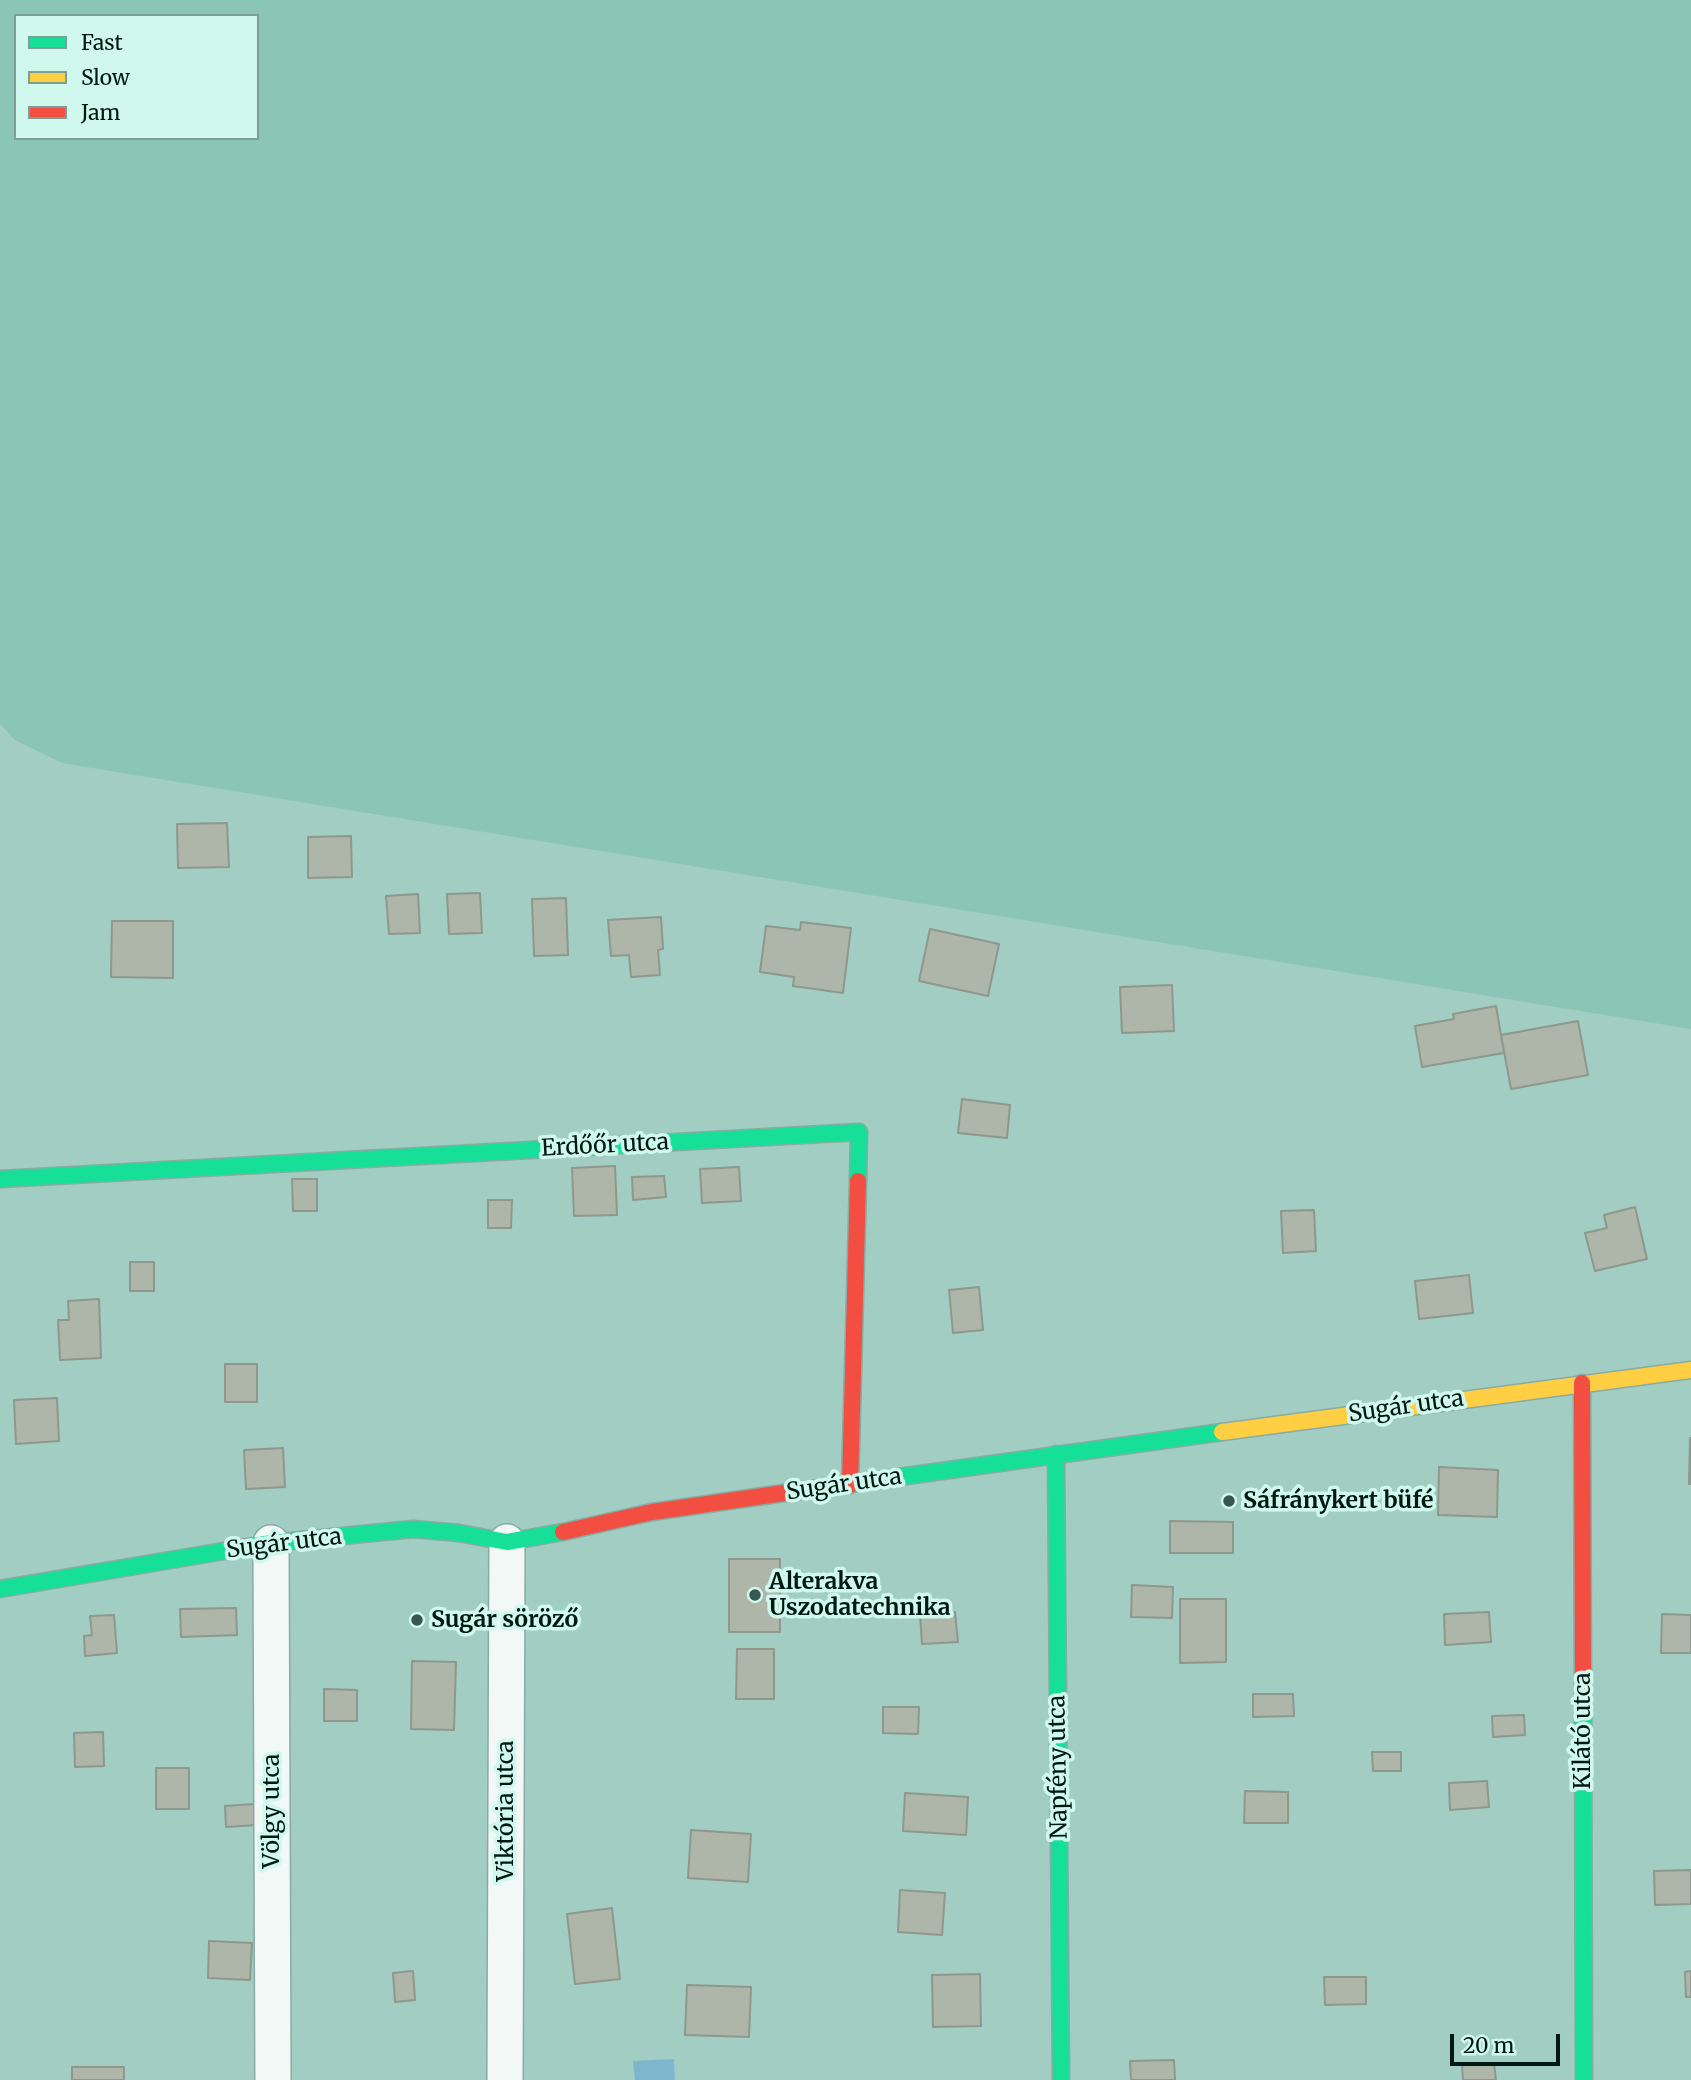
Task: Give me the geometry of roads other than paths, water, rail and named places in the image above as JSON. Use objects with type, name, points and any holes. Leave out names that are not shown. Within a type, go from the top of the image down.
[{"type":"street","name":"Erdőőr utca","points":[[0,1179],[859,1132],[850,1485]]},
{"type":"street","name":"Sugár utca","points":[[0,1589],[271,1543],[413,1529],[459,1533],[507,1542],[652,1512],[1056,1454],[1691,1370]]},
{"type":"street","name":"Kilátó utca","points":[[1582,1383],[1584,2080]]},
{"type":"street","name":"Napfény utca","points":[[1056,1454],[1061,2080]]},
{"type":"street","name":"Viktória utca","points":[[505,2080],[507,1542]]},
{"type":"street","name":"Völgy utca","points":[[271,1543],[273,2080]]},
{"type":"water","points":[[674,2059],[675,2080],[635,2080],[633,2061]]},
{"type":"place","name":"Sáfránykert büfé","points":[[1229,1501]]},
{"type":"place","name":"Alterakva Uszodatechnika","points":[[755,1595]]},
{"type":"place","name":"Sugár söröző","points":[[417,1620]]}]
